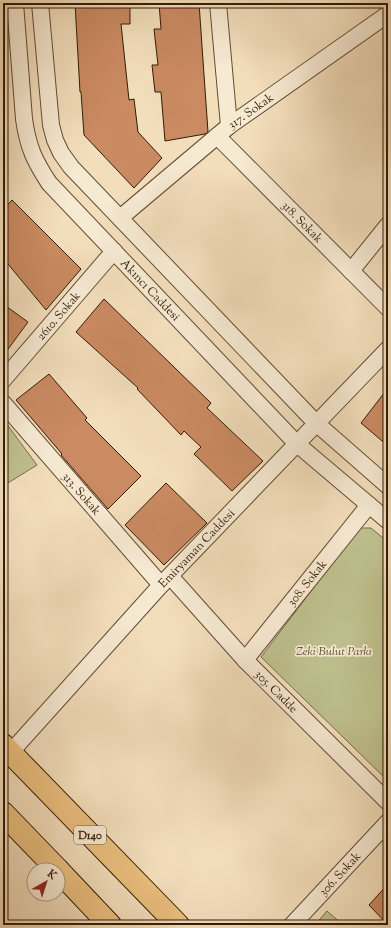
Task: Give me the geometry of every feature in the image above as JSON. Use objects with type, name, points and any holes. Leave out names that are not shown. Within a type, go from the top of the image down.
[{"type":"highway","name":"D140","points":[[6,749],[178,925]]},
{"type":"highway","points":[[7,820],[50,862]]},
{"type":"highway","points":[[66,878],[110,925]]},
{"type":"street","points":[[40,3],[49,111],[55,140],[61,153],[71,167],[316,423],[388,486]]},
{"type":"street","points":[[218,3],[223,131]]},
{"type":"street","name":"Akıncı Caddesi","points":[[11,13],[27,136],[32,154],[50,184],[297,444],[388,522]]},
{"type":"street","name":"317. Sokak","points":[[120,218],[223,131],[388,14]]},
{"type":"street","name":"318. Sokak","points":[[223,131],[351,271],[388,308]]},
{"type":"street","points":[[351,271],[388,225]]},
{"type":"street","name":"2610. Sokak","points":[[3,380],[114,251]]},
{"type":"street","name":"Emiryaman Caddesi","points":[[6,749],[165,580],[388,349]]},
{"type":"street","name":"313. Sokak","points":[[3,403],[165,580]]},
{"type":"street","name":"308. Sokak","points":[[245,660],[369,505]]},
{"type":"street","name":"305. Cadde","points":[[165,580],[388,802]]},
{"type":"street","name":"306. Sokak","points":[[292,925],[388,822]]},
{"type":"green space","points":[[3,419],[37,465],[3,486]]},
{"type":"green space","name":"Zeki Bulut Parkı","points":[[359,528],[371,528],[388,542],[388,781],[261,657]]},
{"type":"green space","points":[[327,911],[343,925],[315,925]]},
{"type":"building","points":[[75,3],[130,3],[130,24],[121,24],[129,100],[134,99],[138,132],[162,158],[134,188],[84,135]]},
{"type":"building","points":[[159,3],[199,3],[208,132],[205,134],[165,141],[161,92],[155,92],[152,65],[158,65],[154,29],[161,29]]},
{"type":"building","points":[[12,200],[81,269],[46,310],[3,258],[3,210]]},
{"type":"building","points":[[104,299],[211,403],[207,408],[263,461],[232,491],[194,454],[201,447],[184,431],[181,435],[137,389],[138,388],[76,332]]},
{"type":"building","points":[[3,304],[28,322],[3,356]]},
{"type":"building","points":[[49,374],[87,418],[85,420],[141,476],[108,509],[16,400]]},
{"type":"building","points":[[388,388],[388,446],[361,423]]},
{"type":"building","points":[[166,483],[207,523],[164,565],[125,525]]},
{"type":"building","points":[[388,884],[388,925],[369,905]]}]
